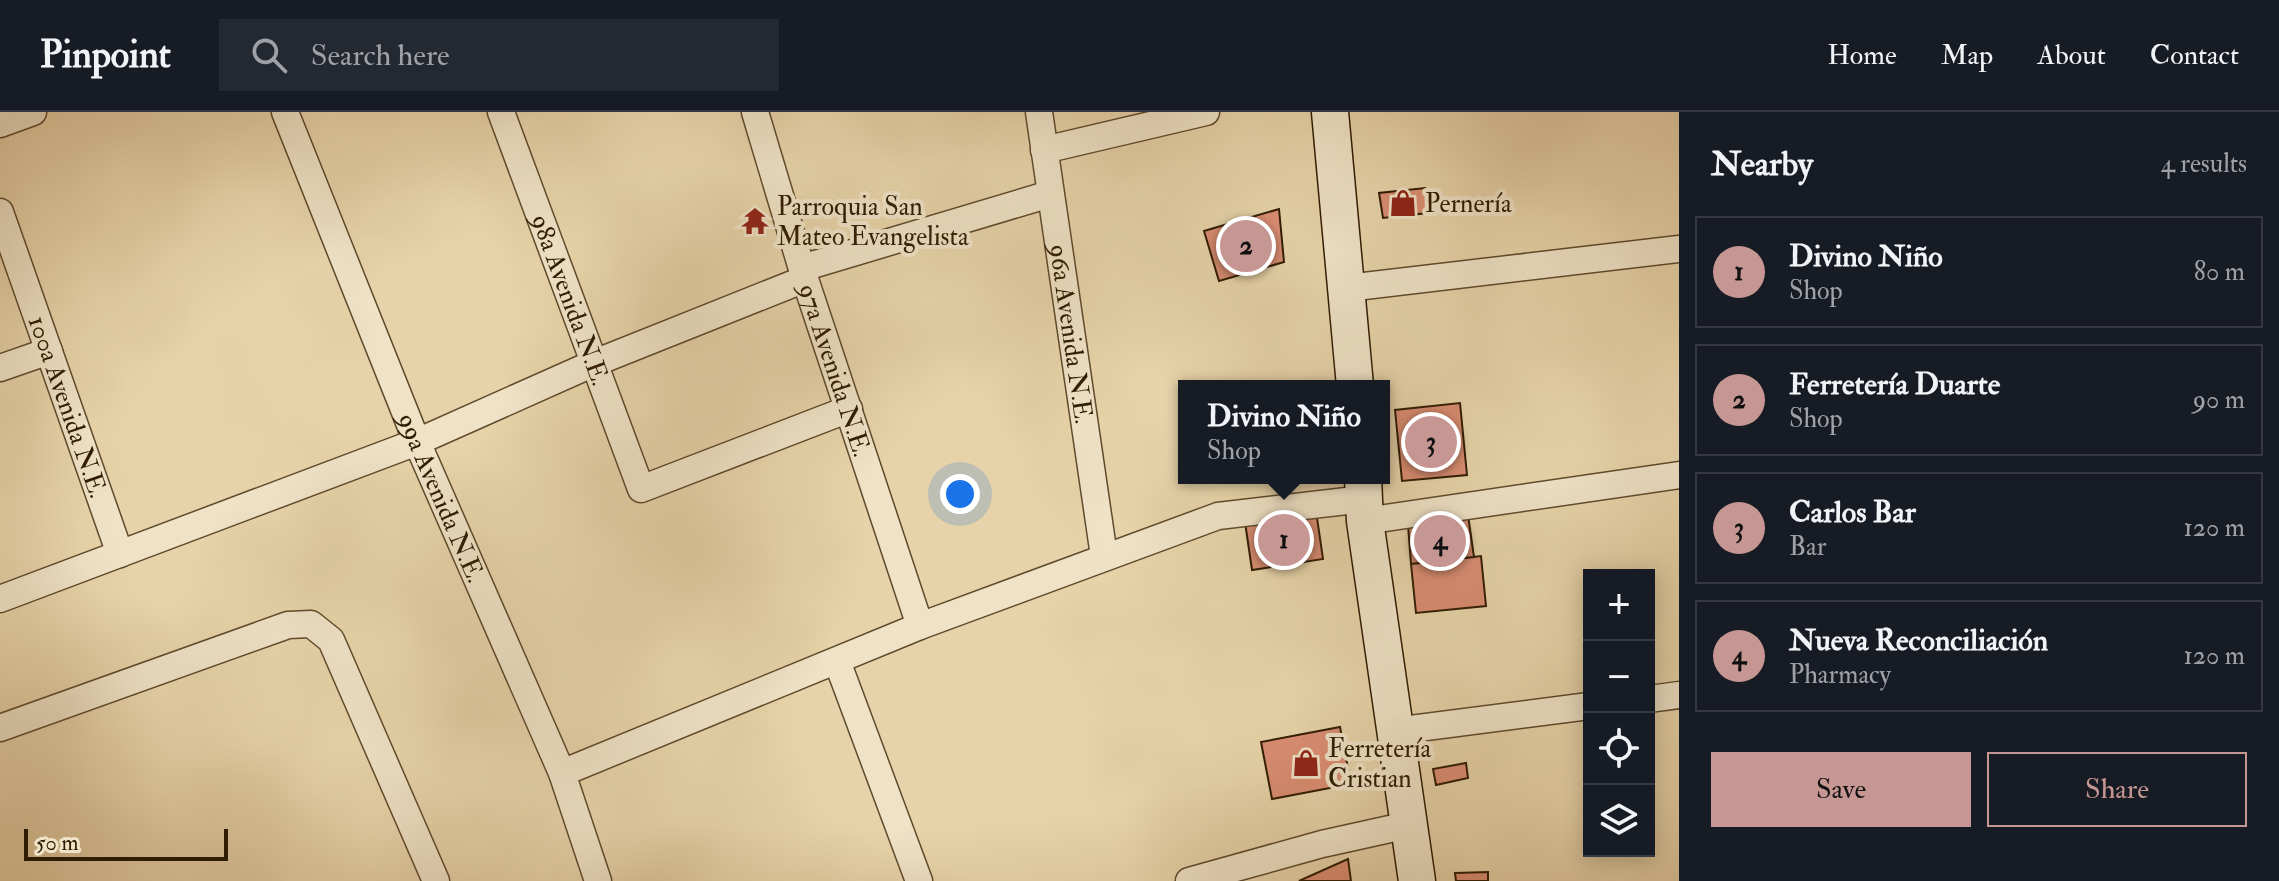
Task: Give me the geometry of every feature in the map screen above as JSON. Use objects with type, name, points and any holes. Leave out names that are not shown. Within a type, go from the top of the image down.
[{"type":"main road","points":[[1330,112],[1355,380]]},
{"type":"main road","points":[[1364,499],[1417,881]]},
{"type":"street","points":[[0,124],[33,112]]},
{"type":"street","name":"99a Avenida N.E.","points":[[285,112],[417,442],[562,773],[598,881]]},
{"type":"street","name":"98a Avenida N.E.","points":[[501,112],[592,364],[641,489],[849,409]]},
{"type":"street","name":"97a Avenida N.E.","points":[[755,112],[803,274],[920,626]]},
{"type":"street","name":"96a Avenida N.E.","points":[[1039,112],[1104,556]]},
{"type":"street","points":[[1044,150],[1206,112]]},
{"type":"street","points":[[0,599],[417,442],[803,274],[1050,194]]},
{"type":"street","name":"100a Avenida N.E.","points":[[0,212],[120,554]]},
{"type":"street","points":[[1347,288],[1679,249]]},
{"type":"street","points":[[0,368],[49,351]]},
{"type":"street","points":[[562,773],[920,626],[1218,516],[1364,499],[1679,475]]},
{"type":"street","points":[[0,728],[288,625],[311,624],[331,640],[436,881]]},
{"type":"street","points":[[837,661],[919,881]]},
{"type":"street","points":[[1655,698],[1679,695]]},
{"type":"street","points":[[1395,731],[1583,707]]},
{"type":"street","points":[[1189,881],[1322,844],[1408,825]]},
{"type":"street","points":[[1254,881],[1322,844]]},
{"type":"building","name":"Pernería","points":[[1425,188],[1428,213],[1383,218],[1379,193]]},
{"type":"building","points":[[1279,209],[1284,262],[1219,281],[1204,231]]},
{"type":"building","points":[[1460,403],[1467,475],[1402,481],[1395,410]]},
{"type":"building","points":[[1316,511],[1323,559],[1252,570],[1245,522]]},
{"type":"building","points":[[1468,515],[1474,557],[1411,564],[1408,525]]},
{"type":"building","points":[[1481,556],[1486,606],[1416,613],[1411,564]]},
{"type":"building","name":"Ferretería Cristian","points":[[1340,727],[1351,784],[1272,799],[1261,742]]},
{"type":"building","points":[[1466,763],[1468,778],[1436,785],[1433,769]]},
{"type":"building","points":[[1348,859],[1351,881],[1299,881]]},
{"type":"building","points":[[1488,872],[1488,881],[1456,881],[1455,873]]},
{"type":"place","name":"Pernería","points":[[1403,203]]},
{"type":"place","name":"Parroquia San Mateo Evangelista","points":[[755,221]]},
{"type":"place","name":"Ferretería Duarte","points":[[1246,246]]},
{"type":"place","name":"Carlos Bar","points":[[1431,442]]},
{"type":"place","name":"Divino Niño","points":[[1284,540]]},
{"type":"place","name":"Nueva Reconciliación","points":[[1440,541]]},
{"type":"place","name":"Ferretería Cristian","points":[[1306,763]]}]
